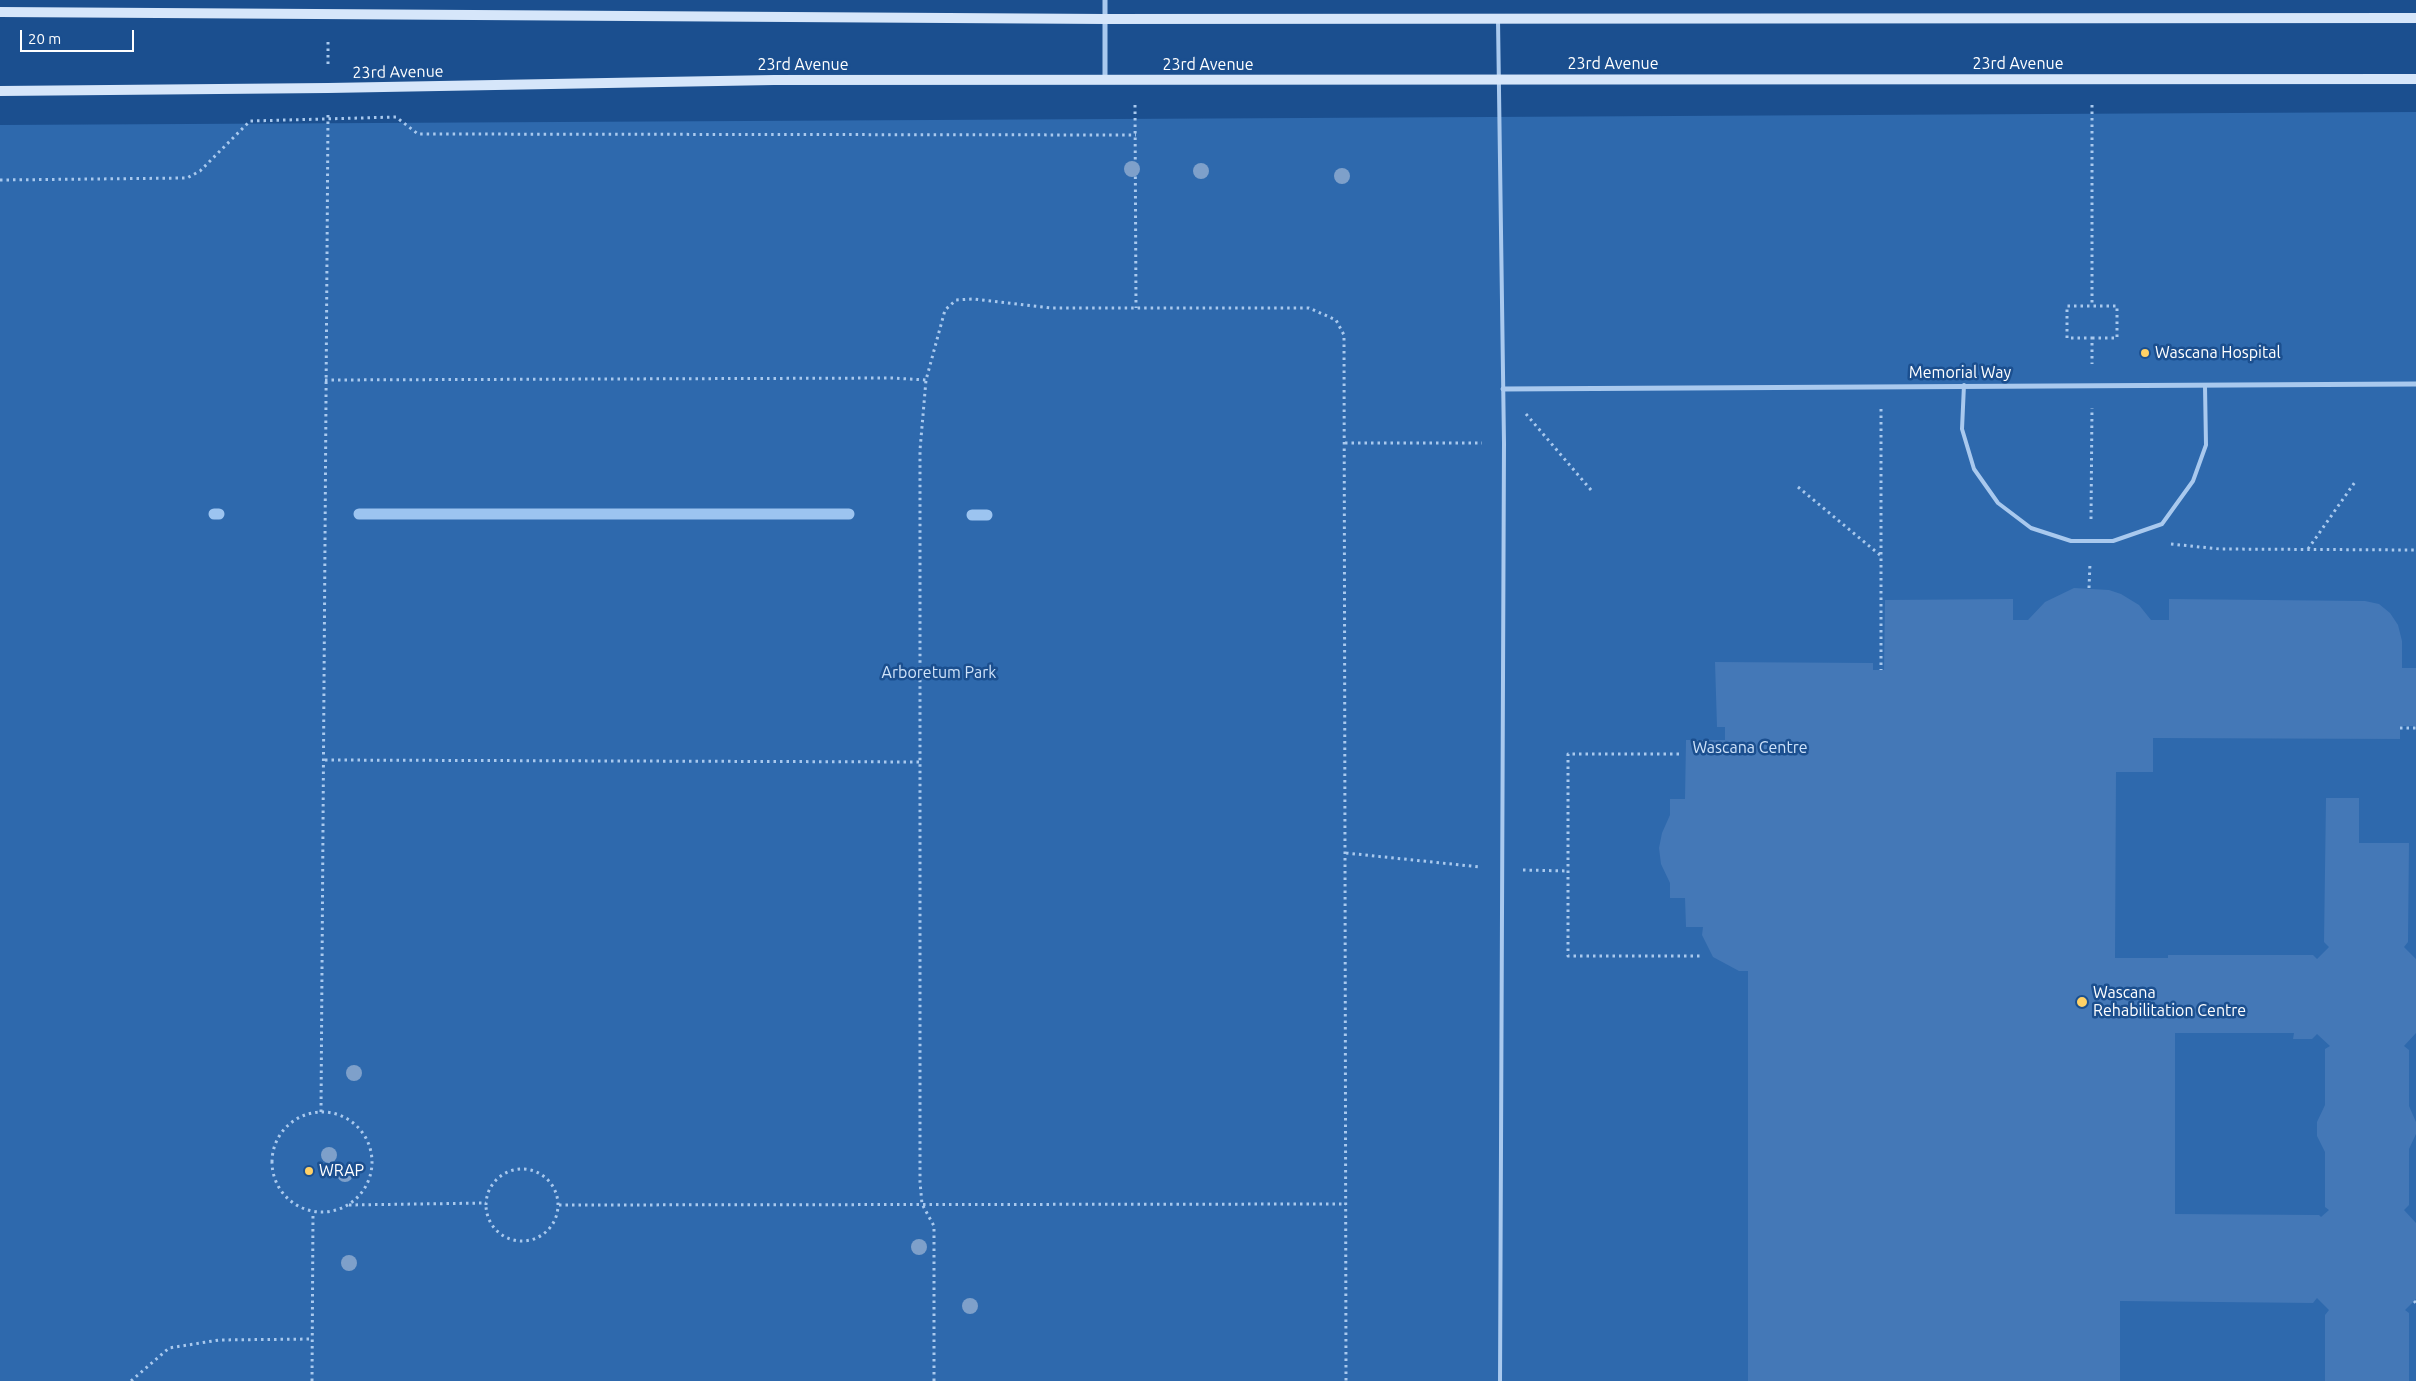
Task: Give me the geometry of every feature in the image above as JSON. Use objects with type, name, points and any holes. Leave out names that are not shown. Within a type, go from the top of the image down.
[{"type":"main road","points":[[0,12],[1498,20],[2416,18]]},
{"type":"main road","name":"23rd Avenue","points":[[0,91],[338,88],[774,80],[2416,79]]},
{"type":"street","points":[[1105,0],[1105,80]]},
{"type":"street","name":"Memorial Way","points":[[1503,388],[2416,384]]},
{"type":"lane","points":[[1498,20],[1504,443],[1500,1381]]},
{"type":"lane","points":[[1964,385],[1962,429],[1974,469],[1998,503],[2031,528],[2071,541],[2113,541],[2162,524],[2193,481],[2206,445],[2205,386]]},
{"type":"path","points":[[328,44],[328,71]]},
{"type":"path","points":[[2092,79],[2092,306]]},
{"type":"path","points":[[0,180],[187,178],[200,171],[250,121],[328,121],[396,118],[418,134],[1136,135],[1136,308]]},
{"type":"path","points":[[322,1112],[328,121]]},
{"type":"path","points":[[934,1381],[934,1226],[922,1204],[920,450],[926,380],[945,310],[956,300],[973,299],[1051,308],[1310,308],[1336,320],[1344,336],[1346,1381]]},
{"type":"path","points":[[2067,306],[2092,306],[2117,306],[2117,338],[2067,338],[2067,306]]},
{"type":"path","points":[[2089,588],[2092,338]]},
{"type":"path","points":[[325,380],[882,378],[926,380]]},
{"type":"path","points":[[1880,386],[1880,670]]},
{"type":"path","points":[[1503,388],[1591,490]]},
{"type":"path","points":[[1345,443],[1504,443]]},
{"type":"path","points":[[2308,550],[2355,482]]},
{"type":"path","points":[[1798,487],[1880,556]]},
{"type":"path","points":[[2164,544],[2220,549],[2416,550]]},
{"type":"path","points":[[2400,728],[2416,728]]},
{"type":"path","points":[[1679,754],[1568,754],[1568,956],[1700,956]]},
{"type":"path","points":[[325,760],[920,762]]},
{"type":"path","points":[[1346,853],[1471,866]]},
{"type":"path","points":[[1528,870],[1568,870]]},
{"type":"path","points":[[348,1205],[362,1192],[370,1176],[372,1157],[367,1140],[355,1125],[340,1115],[322,1112],[303,1116],[288,1125],[277,1140],[272,1158],[274,1176],[282,1193],[296,1205],[313,1212],[332,1211],[348,1205],[486,1204]]},
{"type":"path","points":[[523,1169],[537,1172],[548,1180],[556,1192],[559,1205],[557,1217],[550,1229],[540,1237],[528,1241],[515,1241],[503,1236],[494,1228],[488,1216],[486,1204],[489,1190],[498,1179],[509,1171],[523,1169]]},
{"type":"path","points":[[559,1205],[1346,1204]]},
{"type":"path","points":[[312,1381],[313,1212]]},
{"type":"path","points":[[131,1381],[168,1348],[219,1340],[313,1339]]},
{"type":"green space","name":"Wascana Centre","points":[[2416,112],[2416,1381],[0,1381],[0,125]]},
{"type":"building","name":"Wascana Rehabilitation Centre","points":[[2074,588],[2109,590],[2121,594],[2139,605],[2151,620],[2169,620],[2169,599],[2365,601],[2379,604],[2390,613],[2398,625],[2402,641],[2402,668],[2416,668],[2416,726],[2400,726],[2400,739],[2153,738],[2153,772],[2116,772],[2115,958],[2168,958],[2168,955],[2313,955],[2317,959],[2329,947],[2324,942],[2326,798],[2359,798],[2359,843],[2409,843],[2408,942],[2404,947],[2416,959],[2416,1033],[2404,1046],[2409,1050],[2409,1106],[2416,1122],[2416,1134],[2409,1149],[2409,1205],[2404,1210],[2416,1223],[2416,1299],[2405,1310],[2409,1313],[2409,1381],[2325,1381],[2325,1315],[2329,1310],[2317,1298],[2313,1303],[2120,1301],[2120,1381],[1748,1381],[1748,971],[1739,971],[1713,957],[1702,935],[1703,927],[1686,927],[1685,898],[1670,898],[1670,883],[1661,864],[1659,848],[1662,833],[1670,815],[1670,799],[1685,799],[1686,740],[1725,740],[1725,727],[1717,727],[1715,662],[1873,663],[1873,670],[1884,670],[1885,600],[2013,599],[2013,620],[2028,620],[2045,602]],"holes":[[[2175,1033],[2294,1033],[2293,1039],[2312,1039],[2317,1034],[2330,1046],[2325,1049],[2325,1105],[2317,1122],[2317,1136],[2325,1152],[2325,1207],[2329,1210],[2321,1217],[2319,1215],[2175,1214]]]},
{"type":"waterway","points":[[214,514],[219,514]]},
{"type":"waterway","points":[[359,514],[849,514]]},
{"type":"waterway","points":[[972,515],[987,515]]},
{"type":"place","name":"Wascana Hospital","points":[[2145,353]]},
{"type":"place","name":"Wascana Rehabilitation Centre","points":[[2082,1002]]},
{"type":"place","name":"WRAP","points":[[309,1171]]},
{"type":"park label","name":"Arboretum Park","points":[[939,673]]}]
